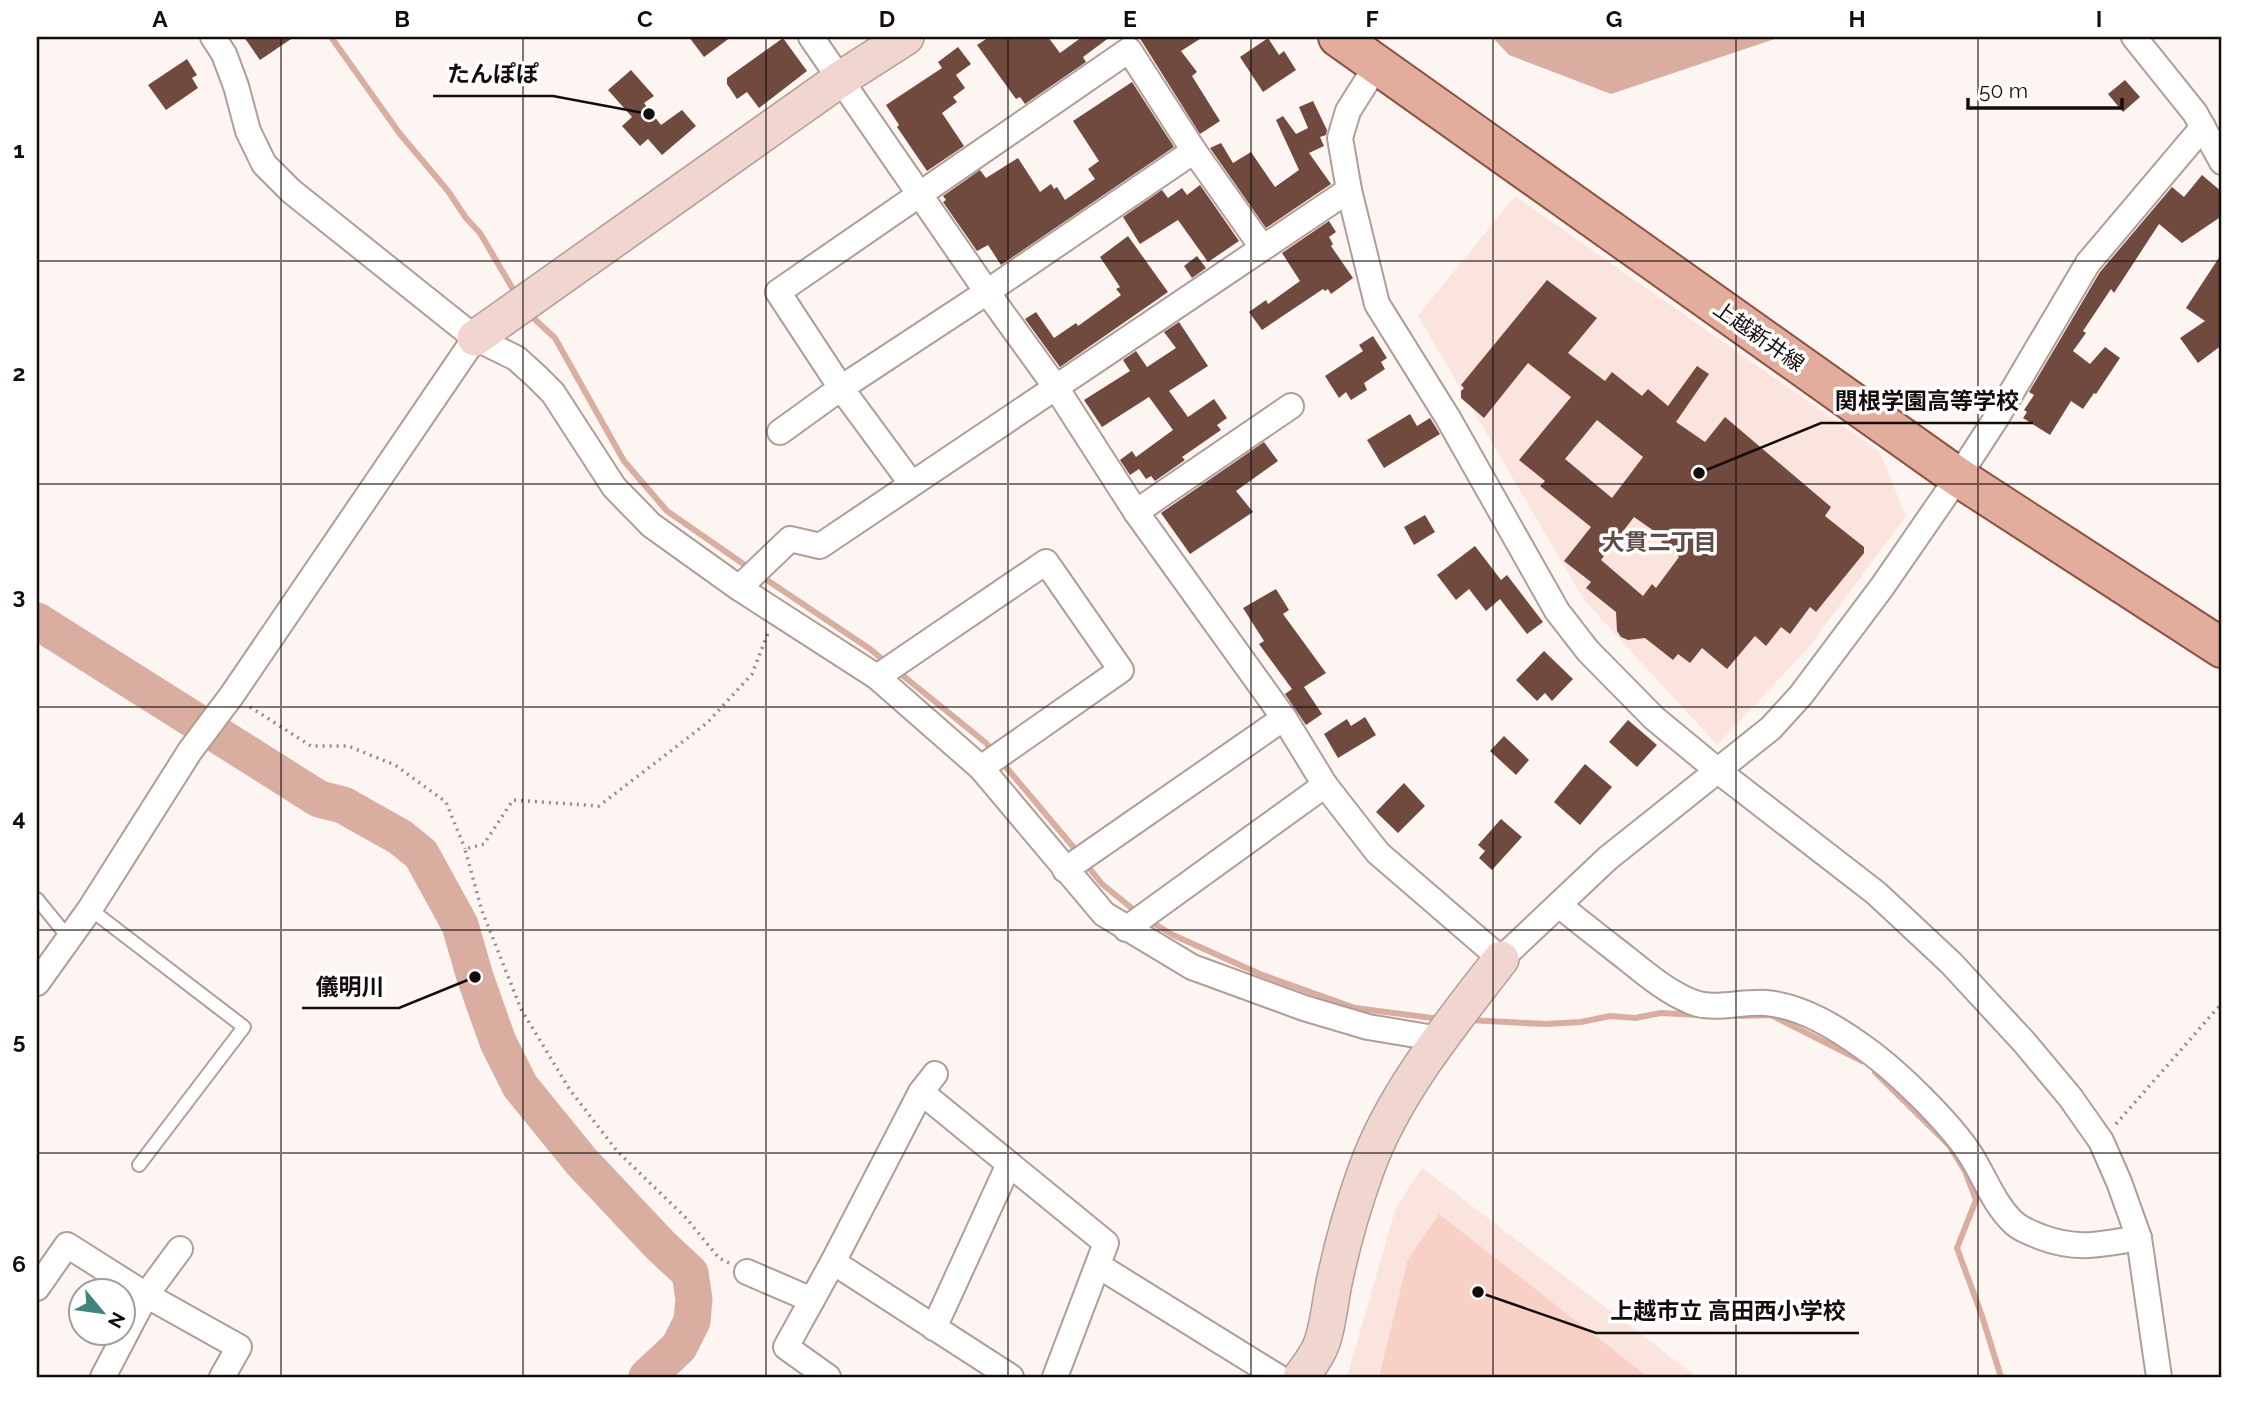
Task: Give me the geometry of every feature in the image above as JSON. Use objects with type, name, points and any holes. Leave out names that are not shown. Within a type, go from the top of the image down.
[{"type":"main road","name":"上越新井線","points":[[1338,37],[1958,477],[2222,648]]},
{"type":"street","points":[[213,37],[224,54],[248,131],[264,164],[291,191],[475,338],[516,358],[536,376],[553,393],[614,487],[651,525],[739,588],[877,677],[981,768],[1104,914],[1192,967],[1368,1027],[1440,1039]]},
{"type":"street","points":[[811,37],[1055,386],[1136,512],[1284,718],[1325,785],[1378,853],[1501,959]]},
{"type":"street","points":[[37,983],[90,909],[190,751],[475,338],[839,80],[906,37]]},
{"type":"street","points":[[2134,37],[2195,113],[2222,162]]},
{"type":"street","points":[[911,483],[841,388],[778,292],[1129,50],[1194,151],[1262,247]]},
{"type":"street","points":[[1377,65],[1348,111],[1340,138],[1349,190],[1377,304],[1448,418],[1558,611],[1588,651],[1654,718],[1876,893],[1951,962],[2070,1097],[2101,1141],[2139,1238],[2159,1377]]},
{"type":"street","points":[[1301,1377],[1321,1345],[1352,1214],[1367,1167],[1391,1117],[1440,1039],[1501,959],[1618,850],[1771,727],[1801,695],[1882,587],[1958,477],[1997,417],[2088,263],[2203,127]]},
{"type":"street","points":[[780,432],[841,388],[1194,151]]},
{"type":"street","points":[[739,588],[790,539],[820,546],[1349,190]]},
{"type":"street","points":[[1136,512],[1291,406]]},
{"type":"street","points":[[877,677],[1045,562],[1121,670],[981,768]]},
{"type":"street","points":[[1065,870],[1284,718]]},
{"type":"street","points":[[1126,929],[1325,785]]},
{"type":"street","points":[[1559,905],[1676,995],[1695,1003],[1766,1003],[1786,1007],[1825,1022],[1866,1049],[1956,1135],[2012,1222],[2024,1230],[2072,1247],[2139,1238]]},
{"type":"street","points":[[828,1377],[786,1348],[928,1083],[1009,1164],[1106,1243],[1055,1377]]},
{"type":"street","points":[[934,1328],[1009,1164]]},
{"type":"street","points":[[37,1288],[67,1245],[146,1295],[239,1347],[222,1377]]},
{"type":"street","points":[[109,1375],[146,1295],[180,1249]]},
{"type":"street","points":[[833,1262],[1012,1377]]},
{"type":"street","points":[[1099,1266],[1278,1377]]},
{"type":"street","points":[[747,1272],[812,1300]]},
{"type":"lane","points":[[37,899],[68,937]]},
{"type":"lane","points":[[90,909],[244,1027],[139,1165]]},
{"type":"path","points":[[465,849],[484,844],[513,800],[599,806],[708,723],[752,674],[777,611]]},
{"type":"path","points":[[226,702],[311,746],[348,747],[396,765],[446,802],[465,849],[482,911],[521,1009],[570,1090],[617,1151],[686,1218],[719,1258],[747,1272]]},
{"type":"path","points":[[2101,1141],[2222,1003]]},
{"type":"shaded area","points":[[1492,37],[1781,37],[1611,94],[1509,55]]},
{"type":"shaded area","points":[[1515,196],[1879,451],[1906,516],[1809,647],[1717,745],[1584,600],[1418,316]]},
{"type":"shaded area","points":[[1422,1168],[1697,1377],[1347,1377],[1396,1207]]},
{"type":"shaded area","points":[[1439,1214],[1648,1377],[1379,1377],[1408,1259]]},
{"type":"building","points":[[244,37],[294,37],[260,60]]},
{"type":"building","points":[[689,37],[731,37],[704,57]]},
{"type":"building","points":[[989,37],[1048,37],[1060,53],[1082,37],[1110,37],[1083,57],[1086,62],[1025,104],[1020,97],[1016,99],[977,45]]},
{"type":"building","points":[[1139,37],[1203,37],[1181,51],[1197,72],[1192,76],[1220,121],[1200,134]]},
{"type":"building","points":[[783,38],[807,71],[759,108],[747,92],[737,99],[727,84],[727,78]]},
{"type":"building","points":[[1268,38],[1279,55],[1284,51],[1296,70],[1263,92],[1240,57]]},
{"type":"building","points":[[958,47],[971,64],[956,75],[965,88],[953,97],[957,102],[942,113],[964,146],[927,171],[897,127],[899,125],[886,105],[942,68],[938,62]]},
{"type":"building","points":[[187,59],[197,75],[192,78],[198,88],[166,110],[148,85]]},
{"type":"building","points":[[631,70],[654,96],[644,103],[661,125],[682,110],[696,126],[662,155],[648,139],[640,146],[622,126],[632,117],[608,90]]},
{"type":"building","points":[[2125,80],[2140,97],[2123,112],[2108,94]]},
{"type":"building","points":[[1132,82],[1174,147],[1001,265],[988,245],[977,251],[943,202],[946,200],[943,196],[980,170],[986,178],[1018,158],[1040,192],[1051,184],[1054,189],[1057,187],[1065,200],[1095,179],[1088,169],[1099,161],[1073,121]]},
{"type":"building","points":[[1313,101],[1327,130],[1326,135],[1320,137],[1324,146],[1309,153],[1331,184],[1266,228],[1210,148],[1221,143],[1233,163],[1251,152],[1275,187],[1299,170],[1276,120],[1283,116],[1296,134],[1308,128],[1299,107]]},
{"type":"building","points":[[2202,175],[2222,192],[2222,216],[2182,243],[2159,224],[2114,293],[2111,289],[2073,351],[2090,364],[2105,347],[2120,358],[2096,394],[2094,393],[2083,409],[2071,401],[2050,435],[2023,418],[2027,412],[2024,410],[2034,395],[2029,392],[2100,272],[2172,187],[2184,197]]},
{"type":"building","points":[[1200,185],[1239,241],[1208,262],[1178,220],[1140,244],[1123,217],[1162,190],[1168,198],[1182,188],[1187,195]]},
{"type":"building","points":[[1329,221],[1336,232],[1329,237],[1333,244],[1331,246],[1353,278],[1331,294],[1328,289],[1323,289],[1262,330],[1249,312],[1266,300],[1268,304],[1300,281],[1282,253]]},
{"type":"building","points":[[1128,236],[1168,292],[1060,367],[1025,319],[1036,312],[1054,338],[1076,323],[1078,326],[1121,295],[1116,289],[1120,287],[1100,257]]},
{"type":"building","points":[[2222,253],[2222,345],[2198,363],[2180,338],[2205,321],[2186,308]]},
{"type":"building","points":[[1197,256],[1206,268],[1192,278],[1184,266]]},
{"type":"building","points":[[1547,280],[1597,318],[1568,353],[1605,381],[1612,372],[1642,396],[1648,389],[1668,406],[1697,366],[1709,374],[1676,422],[1705,442],[1725,417],[1831,507],[1825,516],[1864,547],[1864,553],[1816,612],[1810,607],[1790,634],[1781,627],[1766,646],[1755,636],[1727,669],[1702,648],[1690,663],[1678,654],[1673,660],[1645,638],[1628,640],[1621,637],[1617,631],[1616,612],[1586,588],[1591,582],[1564,561],[1591,527],[1540,486],[1545,481],[1519,460],[1571,397],[1528,363],[1484,418],[1461,398],[1464,388],[1461,385]],"holes":[[[1597,420],[1643,457],[1612,498],[1565,459]],[[1634,517],[1664,538],[1661,542],[1679,557],[1656,588],[1652,584],[1643,596],[1601,560]]]},
{"type":"building","points":[[1179,322],[1208,366],[1169,391],[1188,417],[1214,399],[1227,418],[1217,425],[1221,430],[1182,457],[1185,460],[1155,481],[1151,476],[1146,479],[1139,469],[1130,475],[1120,460],[1132,451],[1136,457],[1173,430],[1149,397],[1102,427],[1084,400],[1130,371],[1123,360],[1136,351],[1147,367],[1176,348],[1164,332]]},
{"type":"building","points":[[1373,336],[1387,358],[1381,362],[1385,369],[1364,383],[1367,390],[1351,400],[1346,392],[1339,398],[1325,376],[1363,351],[1359,345]]},
{"type":"building","points":[[1410,414],[1417,426],[1430,418],[1440,434],[1384,468],[1367,440]]},
{"type":"building","points":[[1264,442],[1278,461],[1236,491],[1253,512],[1190,554],[1161,513]]},
{"type":"building","points":[[1425,515],[1435,532],[1414,545],[1404,527]]},
{"type":"building","points":[[1475,546],[1501,580],[1507,575],[1543,622],[1527,634],[1500,599],[1486,611],[1469,589],[1456,600],[1437,575]]},
{"type":"building","points":[[1276,589],[1289,610],[1283,614],[1326,673],[1304,687],[1322,714],[1306,725],[1285,694],[1292,689],[1259,644],[1264,641],[1243,608]]},
{"type":"building","points":[[1544,651],[1573,679],[1552,701],[1545,693],[1537,701],[1516,680]]},
{"type":"building","points":[[1365,717],[1376,735],[1338,758],[1324,734],[1347,719],[1351,726]]},
{"type":"building","points":[[1628,720],[1657,745],[1637,767],[1609,742]]},
{"type":"building","points":[[1504,736],[1529,760],[1516,775],[1490,751]]},
{"type":"building","points":[[1585,764],[1612,787],[1580,825],[1554,802]]},
{"type":"building","points":[[1404,783],[1425,806],[1398,833],[1376,812]]},
{"type":"building","points":[[1501,819],[1522,837],[1492,870],[1479,858],[1485,851],[1478,845]]},
{"type":"waterway","points":[[331,37],[400,134],[480,233],[517,296]]},
{"type":"waterway","points":[[529,314],[555,338],[624,461],[667,511],[752,570]]},
{"type":"waterway","points":[[761,576],[887,663]]},
{"type":"waterway","points":[[37,621],[319,799],[343,805],[400,837],[421,854],[460,925],[498,1042],[520,1086],[581,1161],[690,1273],[694,1299],[692,1321],[679,1347],[647,1377]]},
{"type":"waterway","points":[[896,670],[986,743],[994,753]]},
{"type":"waterway","points":[[1001,761],[1080,855]]},
{"type":"waterway","points":[[1086,864],[1102,884],[1139,914]]},
{"type":"waterway","points":[[1148,920],[1173,935],[1260,974],[1355,1008],[1440,1019]]},
{"type":"waterway","points":[[1468,1020],[1546,1024],[1581,1022],[1610,1016],[1635,1018],[1661,1013],[1698,1015]]},
{"type":"waterway","points":[[1740,1016],[1771,1015],[1862,1061]]},
{"type":"waterway","points":[[1875,1072],[1949,1145],[1965,1171],[1976,1200],[1957,1248],[2001,1377]]},
{"type":"place","name":"たんぽぽ","points":[[649,114]]},
{"type":"place","name":"関根学園高等学校","points":[[1699,473]]},
{"type":"place","name":"儀明川","points":[[475,977]]},
{"type":"place","name":"上越市立 高田西小学校","points":[[1478,1292]]},
{"type":"district","name":"大貫二丁目","points":[[1659,541]]}]
